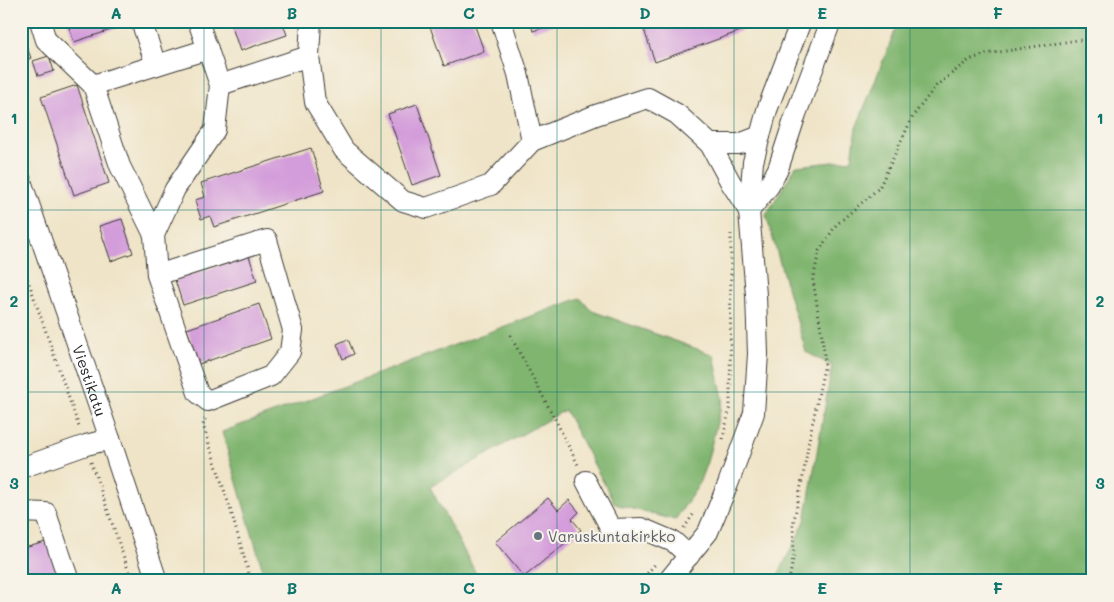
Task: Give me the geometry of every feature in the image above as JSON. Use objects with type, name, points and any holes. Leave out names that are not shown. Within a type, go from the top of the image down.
[{"type":"street","points":[[40,21],[46,40],[93,84],[120,166],[154,235],[157,275],[198,393],[208,401],[271,376],[290,352],[293,330],[267,240],[157,275]]},
{"type":"street","points":[[141,21],[156,65]]},
{"type":"street","points":[[154,235],[175,189],[215,130],[220,85],[198,21]]},
{"type":"street","points":[[311,21],[309,56],[315,102],[344,150],[403,201],[426,208],[491,185],[532,141],[596,115],[648,98],[677,114],[710,144],[749,211]]},
{"type":"street","points":[[501,21],[518,74],[532,141]]},
{"type":"street","points":[[668,581],[708,532],[754,413],[758,354],[756,295],[749,211],[752,162],[767,110],[801,21]]},
{"type":"street","points":[[749,211],[769,186],[778,169],[796,114],[832,21]]},
{"type":"street","points":[[93,84],[208,49]]},
{"type":"street","points":[[220,85],[309,56]]},
{"type":"street","points":[[710,144],[739,144],[760,136]]},
{"type":"street","name":"Viestikatu","points":[[21,181],[157,581]]},
{"type":"street","points":[[21,468],[86,445],[110,439]]},
{"type":"street","points":[[586,481],[611,529],[641,528],[674,542],[689,556]]},
{"type":"street","points":[[21,512],[46,513],[69,581]]},
{"type":"path","points":[[789,581],[794,552],[793,524],[825,363],[813,280],[819,251],[836,224],[879,188],[913,116],[936,86],[969,60],[986,54],[1078,40],[1093,42]]},
{"type":"path","points":[[723,440],[730,406],[731,230]]},
{"type":"path","points":[[21,260],[132,581]]},
{"type":"path","points":[[510,334],[586,481]]},
{"type":"path","points":[[208,401],[203,426],[230,508],[251,581]]},
{"type":"path","points":[[641,581],[674,542],[698,507]]},
{"type":"green space","points":[[899,21],[1093,21],[1093,581],[773,581],[777,577],[805,521],[832,366],[806,352],[766,215],[796,166],[852,160],[856,128]]},
{"type":"green space","points":[[580,298],[592,311],[714,355],[723,399],[707,462],[698,486],[675,520],[615,504],[565,410],[430,487],[480,581],[266,581],[222,432]]},
{"type":"building","points":[[67,21],[122,21],[123,26],[74,42]]},
{"type":"building","points":[[230,21],[282,21],[287,35],[240,51]]},
{"type":"building","points":[[428,21],[473,21],[484,51],[444,66]]},
{"type":"building","points":[[530,21],[560,21],[561,22],[533,31]]},
{"type":"building","points":[[641,21],[768,21],[655,62]]},
{"type":"building","points":[[21,32],[31,58],[21,61]]},
{"type":"building","points":[[49,56],[54,71],[38,76],[33,61]]},
{"type":"building","points":[[77,85],[109,183],[74,195],[41,97]]},
{"type":"building","points":[[417,104],[441,175],[412,185],[388,114]]},
{"type":"building","points":[[311,148],[324,191],[214,227],[210,216],[201,219],[195,200],[205,197],[201,183]]},
{"type":"building","points":[[122,219],[133,253],[111,261],[99,226]]},
{"type":"building","points":[[249,256],[257,281],[183,305],[175,280]]},
{"type":"building","points":[[259,304],[271,339],[199,364],[187,329]]},
{"type":"building","points":[[348,339],[354,354],[343,359],[337,344]]},
{"type":"building","name":"Varuskuntakirkko","points":[[548,498],[558,510],[569,500],[579,512],[572,519],[581,530],[524,577],[495,542]]},
{"type":"building","points":[[49,541],[61,581],[21,581],[21,549]]},
{"type":"place","name":"Varuskuntakirkko","points":[[538,536]]}]
